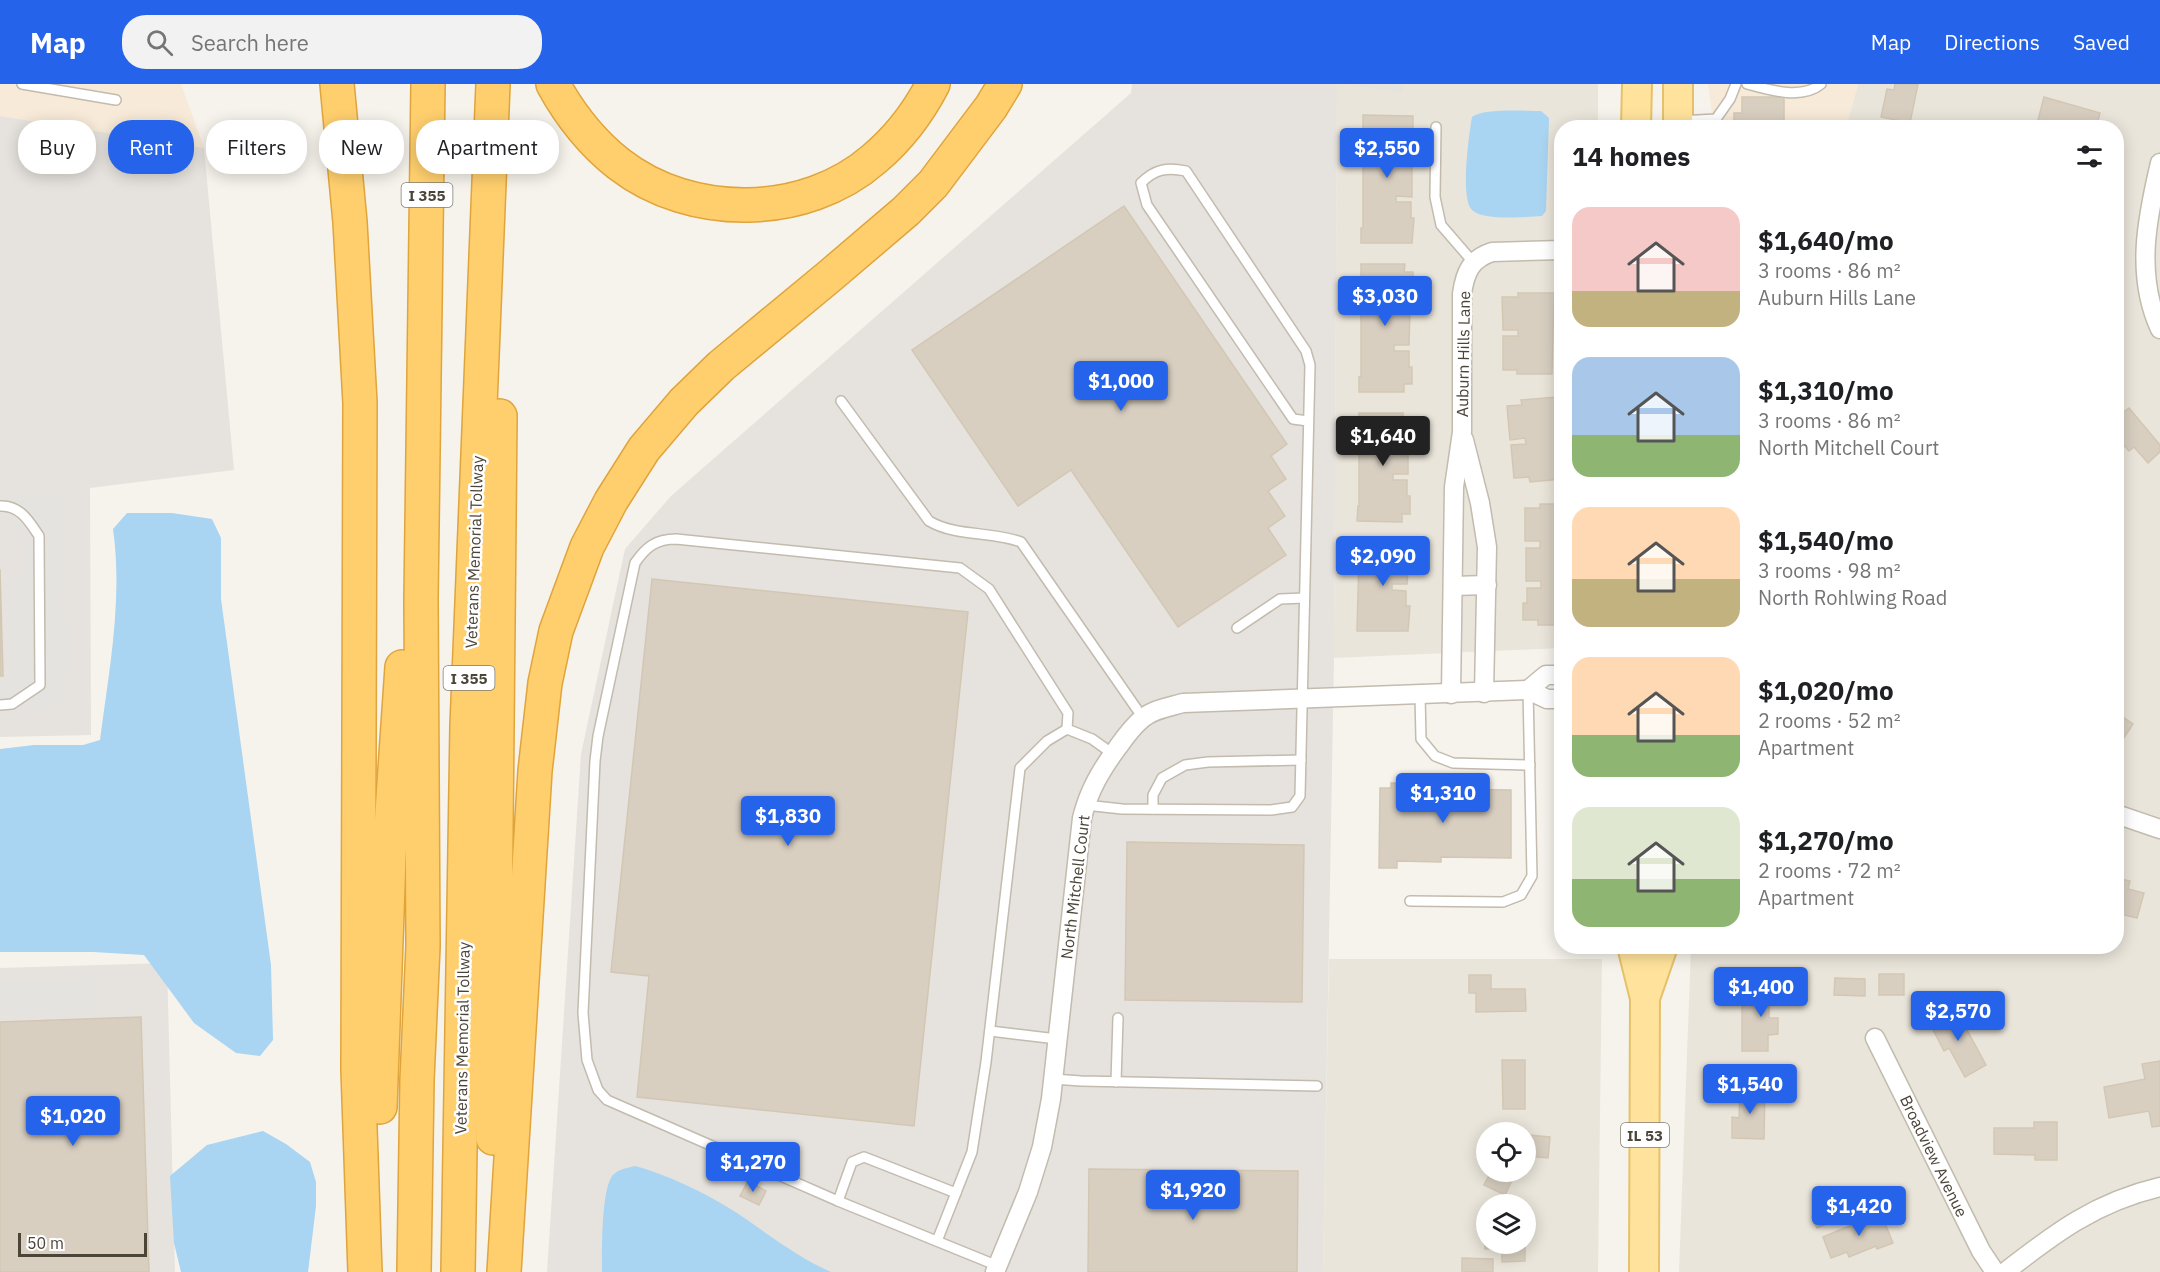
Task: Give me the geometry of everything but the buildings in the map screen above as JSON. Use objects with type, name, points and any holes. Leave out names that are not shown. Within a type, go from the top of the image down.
[{"type":"highway","points":[[337,84],[350,222],[360,403],[358,1070],[365,1272]]},
{"type":"highway","name":"I 355","points":[[414,1272],[417,1080],[423,946],[422,599],[428,84]]},
{"type":"highway","name":"Veterans Memorial Tollway","points":[[458,1272],[467,726],[492,84]]},
{"type":"highway","points":[[492,1272],[501,504],[498,84]]},
{"type":"highway","points":[[553,84],[574,119],[603,151],[621,166],[681,196],[719,204],[762,205],[808,195],[833,185],[874,160],[895,139],[923,103],[933,84]]},
{"type":"highway","points":[[504,1272],[535,771],[545,683],[556,631],[587,547],[611,501],[644,449],[684,402],[721,366],[864,246],[933,184],[991,107],[1005,84]]},
{"type":"highway","points":[[373,1272],[389,857],[425,306]]},
{"type":"main road","points":[[1636,84],[1636,120]]},
{"type":"main road","points":[[1678,84],[1678,120]]},
{"type":"main road","name":"IL 53","points":[[1634,954],[1644,998],[1644,1272]]},
{"type":"main road","name":"IL 53","points":[[1644,998],[1660,954]]},
{"type":"street","points":[[2160,163],[2148,214],[2144,253],[2148,290],[2155,319],[2160,329]]},
{"type":"street","points":[[1473,262],[1481,255],[1492,252],[1554,250]]},
{"type":"street","name":"Auburn Hills Lane","points":[[1451,694],[1454,487],[1462,432],[1462,294],[1467,271],[1473,262]]},
{"type":"street","name":"Auburn Hills Lane","points":[[1462,432],[1482,514],[1487,547],[1484,693]]},
{"type":"street","points":[[1453,586],[1487,585]]},
{"type":"street","name":"North Mitchell Court","points":[[1528,690],[1546,675],[1554,675]]},
{"type":"street","name":"North Mitchell Court","points":[[997,1269],[1028,1192],[1042,1147],[1053,1079],[1085,805],[1092,785],[1128,733],[1143,717],[1183,703],[1528,690],[1547,699],[1554,699]]},
{"type":"street","points":[[2124,817],[2160,829]]},
{"type":"street","name":"Broadview Avenue","points":[[1875,1038],[1981,1251],[1995,1272]]},
{"type":"street","points":[[2005,1272],[2077,1219],[2127,1196],[2160,1187]]},
{"type":"lane","points":[[22,84],[66,88],[116,100]]},
{"type":"lane","points":[[1708,120],[1716,119],[1730,99],[1736,84]]},
{"type":"lane","points":[[1747,84],[1773,91],[1812,91],[1821,84]]},
{"type":"lane","points":[[1436,127],[1435,197],[1441,225],[1473,262]]},
{"type":"lane","points":[[1085,805],[1122,809],[1271,810],[1292,807],[1300,796],[1310,365],[1306,351],[1186,171],[1170,168],[1150,173],[1142,183],[1147,205],[1293,419],[1308,421]]},
{"type":"lane","points":[[841,401],[929,521],[942,529],[1005,536],[1021,542],[1143,717]]},
{"type":"lane","points":[[0,506],[10,506],[26,518],[39,536],[40,674],[40,685],[12,704],[0,705]]},
{"type":"lane","points":[[997,1269],[937,1241],[838,1201],[607,1100],[598,1090],[587,1060],[583,1013],[598,736],[635,563],[644,549],[662,539],[960,568],[989,589],[1068,713],[1067,729]]},
{"type":"lane","points":[[1237,628],[1280,599],[1304,598]]},
{"type":"lane","points":[[1410,901],[1503,902],[1521,895],[1532,876],[1528,690]]},
{"type":"lane","points":[[1420,695],[1421,739],[1436,756],[1453,763],[1530,765]]},
{"type":"lane","points":[[1067,729],[1092,739],[1113,754]]},
{"type":"lane","points":[[937,1241],[972,1152],[990,1030],[1020,768],[1047,741],[1067,729]]},
{"type":"lane","points":[[1153,809],[1153,795],[1162,778],[1185,765],[1208,762],[1301,760]]},
{"type":"lane","points":[[1116,1082],[1118,1018]]},
{"type":"lane","points":[[990,1030],[1057,1039]]},
{"type":"lane","points":[[1053,1079],[1317,1086]]},
{"type":"lane","points":[[838,1201],[852,1162],[864,1157],[956,1193]]},
{"type":"shaded area","points":[[0,84],[181,84],[194,120],[108,120],[108,133],[96,131],[96,120],[26,120],[0,116]]},
{"type":"shaded area","points":[[1132,84],[1337,84],[1334,658],[1323,1272],[547,1272],[581,754],[625,549],[671,496],[1131,93]]},
{"type":"shaded area","points":[[1337,84],[1598,84],[1598,120],[1554,120],[1554,648],[1334,658]]},
{"type":"shaded area","points":[[1348,84],[1403,84],[1402,92]]},
{"type":"shaded area","points":[[1708,84],[1858,84],[1848,120],[1713,120]]},
{"type":"shaded area","points":[[1858,84],[2160,84],[2160,1272],[1679,1272],[1691,954],[2124,954],[2124,120],[1848,120]]},
{"type":"shaded area","points":[[0,116],[26,120],[18,120],[18,174],[96,174],[96,131],[108,133],[108,174],[194,174],[194,146],[204,148],[234,470],[90,488],[91,735],[0,737]]},
{"type":"shaded area","points":[[194,120],[204,148],[194,146]]},
{"type":"shaded area","points":[[63,495],[60,615],[67,616],[67,672],[61,695],[41,709],[0,713],[0,683],[12,676],[7,582],[17,580],[24,575],[26,548],[22,533],[12,520],[0,513],[0,499]]},
{"type":"shaded area","points":[[1329,959],[1602,959],[1598,1272],[1323,1272]]},
{"type":"shaded area","points":[[167,963],[175,1272],[0,1272],[0,968]]},
{"type":"shaded area","points":[[94,979],[96,1013],[0,1015],[0,981]]},
{"type":"water","points":[[1494,111],[1541,111],[1549,118],[1546,211],[1542,216],[1505,218],[1485,216],[1472,210],[1468,204],[1466,180],[1472,117]]},
{"type":"water","points":[[127,513],[172,513],[212,519],[221,538],[221,599],[271,965],[273,1040],[260,1056],[236,1053],[194,1023],[144,955],[93,952],[0,952],[0,749],[34,745],[83,745],[100,740],[116,608],[116,555],[113,529]]},
{"type":"water","points":[[263,1131],[286,1144],[310,1162],[316,1182],[316,1206],[308,1272],[181,1272],[174,1243],[170,1176],[207,1145]]},
{"type":"water","points":[[635,1166],[674,1180],[713,1199],[794,1252],[831,1272],[602,1272],[603,1221],[609,1182],[618,1171]]}]
